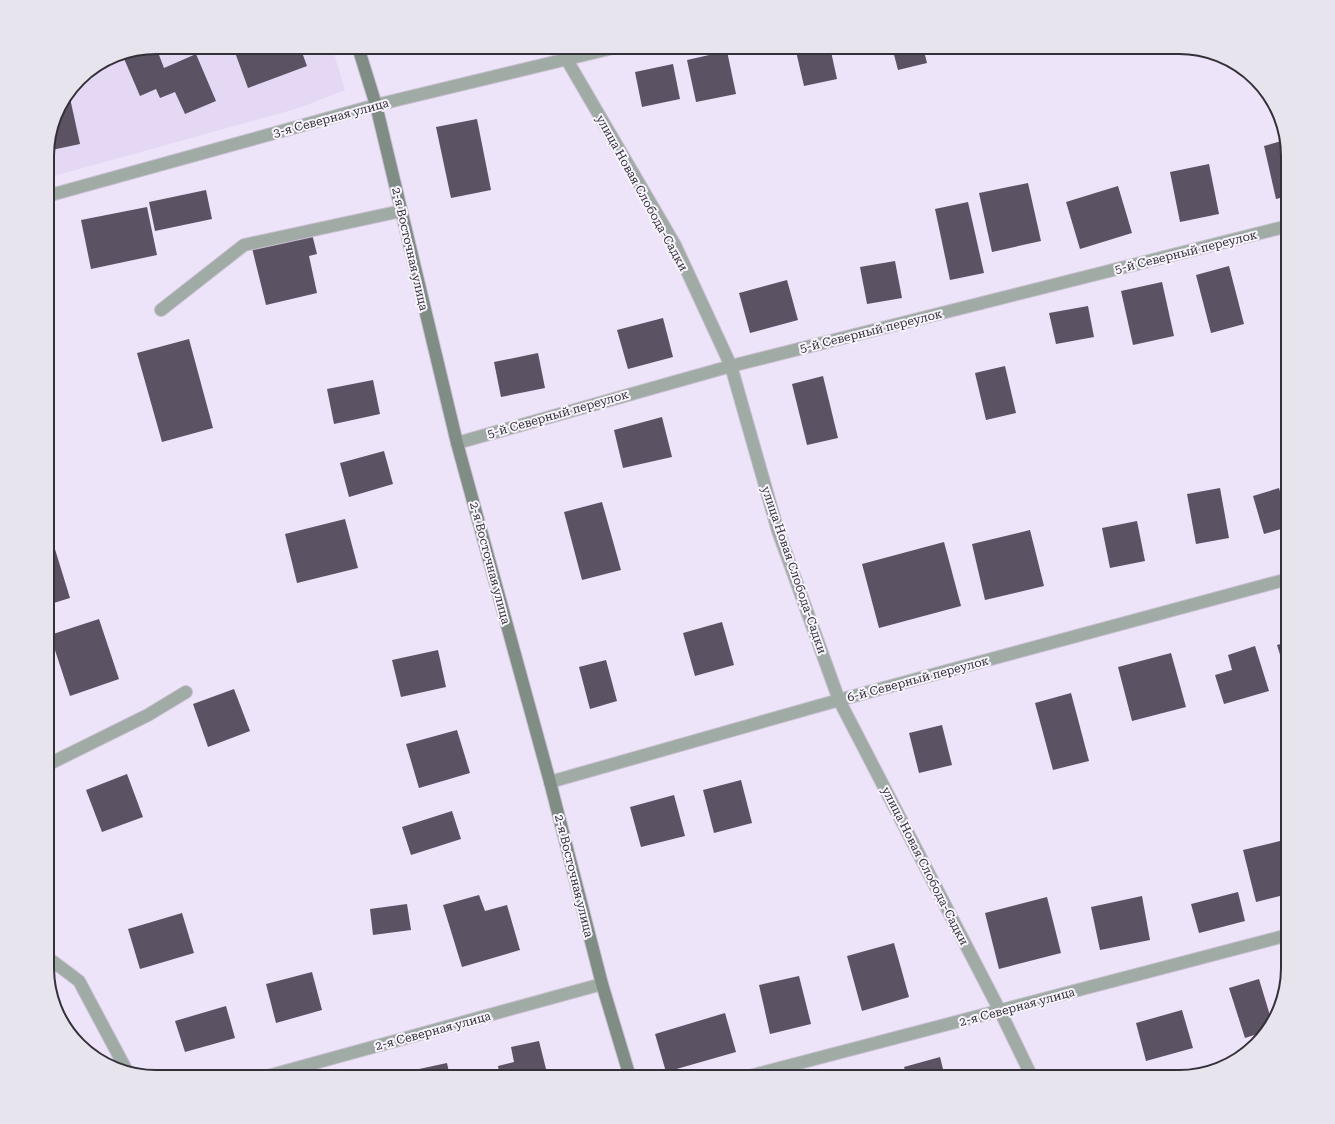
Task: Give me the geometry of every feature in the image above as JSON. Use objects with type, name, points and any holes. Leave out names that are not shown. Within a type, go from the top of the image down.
[{"type":"street","name":"2-я Восточная улица","points":[[360,54],[376,105],[457,443],[550,782],[602,984],[628,1070]]},
{"type":"street","name":"3-я Северная улица","points":[[54,194],[376,105],[590,54]]},
{"type":"street","name":"улица Новая Слобода-Садки","points":[[566,60],[675,245],[731,366],[778,531],[839,700],[1000,1011],[1029,1070]]},
{"type":"street","points":[[161,310],[244,245],[401,211]]},
{"type":"street","name":"5-й Северный переулок","points":[[457,443],[731,366],[1281,228]]},
{"type":"street","name":"6-й Северный переулок","points":[[550,782],[839,700],[1281,582]]},
{"type":"street","points":[[54,762],[148,715],[186,692]]},
{"type":"street","name":"2-я Северная улица","points":[[773,1070],[1281,937]]},
{"type":"street","points":[[54,962],[79,982],[124,1065]]},
{"type":"street","name":"2-я Северная улица","points":[[289,1070],[602,984]]},
{"type":"shaded area","points":[[156,54],[334,54],[345,90],[299,108],[54,176],[54,149],[57,129],[64,111],[71,99],[89,79],[99,71],[129,57]]},
{"type":"building","points":[[159,54],[164,68],[196,54],[216,101],[185,114],[175,92],[160,98],[156,89],[140,96],[124,59],[142,55]]},
{"type":"building","points":[[236,54],[303,54],[307,66],[248,88]]},
{"type":"building","points":[[714,54],[728,54],[736,94],[696,102],[687,60]]},
{"type":"building","points":[[797,54],[832,54],[837,79],[804,86]]},
{"type":"building","points":[[894,54],[925,54],[927,63],[898,70]]},
{"type":"building","points":[[673,64],[680,99],[642,107],[635,72]]},
{"type":"building","points":[[70,100],[80,144],[54,150],[57,129],[64,111]]},
{"type":"building","points":[[477,119],[491,190],[451,198],[436,127]]},
{"type":"building","points":[[1280,141],[1281,198],[1276,199],[1264,146]]},
{"type":"building","points":[[1209,164],[1219,214],[1180,222],[1170,172]]},
{"type":"building","points":[[1028,183],[1041,241],[992,252],[979,193]]},
{"type":"building","points":[[1118,186],[1132,233],[1080,249],[1066,202]]},
{"type":"building","points":[[206,190],[212,219],[155,231],[149,202]]},
{"type":"building","points":[[968,202],[984,273],[950,280],[935,209]]},
{"type":"building","points":[[147,207],[157,255],[91,269],[81,220]]},
{"type":"building","points":[[312,234],[317,254],[309,256],[317,293],[266,305],[252,248]]},
{"type":"building","points":[[895,261],[902,298],[867,304],[860,267]]},
{"type":"building","points":[[1229,266],[1244,324],[1211,333],[1196,275]]},
{"type":"building","points":[[787,280],[798,320],[750,333],[739,293]]},
{"type":"building","points":[[1162,282],[1174,336],[1133,345],[1121,291]]},
{"type":"building","points":[[1088,306],[1094,337],[1056,344],[1049,313]]},
{"type":"building","points":[[663,318],[673,357],[628,369],[617,330]]},
{"type":"building","points":[[189,339],[213,428],[162,442],[137,353]]},
{"type":"building","points":[[538,353],[545,388],[501,397],[494,362]]},
{"type":"building","points":[[1005,366],[1016,413],[986,420],[975,373]]},
{"type":"building","points":[[823,376],[838,438],[807,445],[792,384]]},
{"type":"building","points":[[373,380],[380,414],[334,424],[327,389]]},
{"type":"building","points":[[662,417],[672,457],[623,468],[614,430]]},
{"type":"building","points":[[384,451],[393,484],[349,497],[340,463]]},
{"type":"building","points":[[1220,488],[1229,538],[1196,544],[1187,494]]},
{"type":"building","points":[[1279,488],[1281,495],[1281,529],[1264,534],[1253,496]]},
{"type":"building","points":[[602,502],[621,570],[582,580],[564,512]]},
{"type":"building","points":[[345,519],[358,568],[297,583],[285,534]]},
{"type":"building","points":[[1137,521],[1145,561],[1110,568],[1102,528]]},
{"type":"building","points":[[1030,530],[1044,586],[985,600],[972,544]]},
{"type":"building","points":[[944,542],[961,606],[879,628],[862,564]]},
{"type":"building","points":[[54,546],[70,598],[54,603]]},
{"type":"building","points":[[99,619],[119,679],[70,696],[54,647],[54,634]]},
{"type":"building","points":[[722,622],[734,665],[695,676],[683,633]]},
{"type":"building","points":[[1281,644],[1281,658],[1277,645]]},
{"type":"building","points":[[1255,646],[1269,691],[1224,704],[1215,675],[1232,670],[1228,655]]},
{"type":"building","points":[[438,650],[446,687],[401,697],[392,660]]},
{"type":"building","points":[[1171,653],[1186,707],[1132,721],[1118,667]]},
{"type":"building","points":[[606,660],[617,701],[590,709],[579,667]]},
{"type":"building","points":[[234,689],[250,731],[208,747],[193,704]]},
{"type":"building","points":[[1071,693],[1089,761],[1053,770],[1035,703]]},
{"type":"building","points":[[942,725],[952,765],[919,773],[909,733]]},
{"type":"building","points":[[457,730],[470,773],[419,788],[406,744]]},
{"type":"building","points":[[127,774],[143,817],[102,832],[86,790]]},
{"type":"building","points":[[741,780],[752,823],[714,833],[703,790]]},
{"type":"building","points":[[674,795],[685,836],[641,847],[630,807]]},
{"type":"building","points":[[452,811],[461,839],[411,855],[402,827]]},
{"type":"building","points":[[1281,841],[1281,896],[1256,902],[1243,850]]},
{"type":"building","points":[[1238,892],[1245,921],[1199,933],[1191,904]]},
{"type":"building","points":[[479,895],[485,911],[507,905],[520,950],[462,967],[443,905]]},
{"type":"building","points":[[1142,896],[1150,940],[1100,950],[1091,907]]},
{"type":"building","points":[[1047,897],[1061,953],[999,969],[985,913]]},
{"type":"building","points":[[407,904],[411,930],[373,935],[370,909]]},
{"type":"building","points":[[182,913],[194,953],[140,969],[128,929]]},
{"type":"building","points":[[894,943],[909,997],[862,1011],[847,956]]},
{"type":"building","points":[[312,972],[322,1010],[276,1023],[266,984]]},
{"type":"building","points":[[799,976],[811,1024],[770,1034],[759,985]]},
{"type":"building","points":[[1259,979],[1270,1014],[1264,1025],[1257,1034],[1245,1038],[1229,988]]},
{"type":"building","points":[[226,1006],[235,1038],[185,1052],[175,1021]]},
{"type":"building","points":[[1182,1010],[1193,1048],[1146,1061],[1136,1023]]},
{"type":"building","points":[[725,1013],[736,1052],[673,1070],[665,1070],[655,1034]]},
{"type":"building","points":[[539,1041],[546,1070],[499,1070],[498,1066],[514,1062],[511,1047]]},
{"type":"building","points":[[940,1057],[943,1070],[905,1070],[904,1067]]},
{"type":"building","points":[[447,1063],[448,1070],[419,1070]]}]
